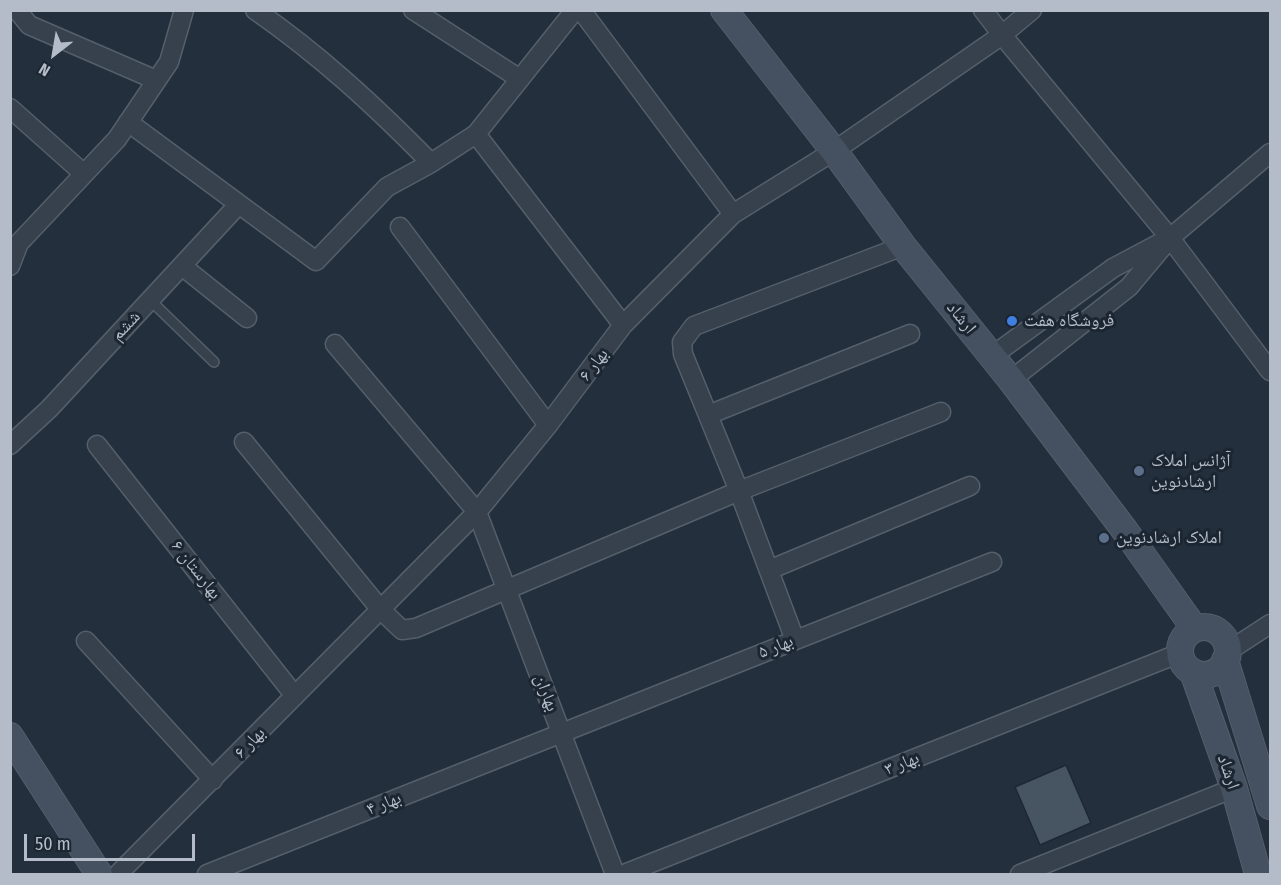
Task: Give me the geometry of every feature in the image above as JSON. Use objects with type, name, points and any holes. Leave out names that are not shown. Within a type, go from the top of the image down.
[{"type":"main road","name":"ارشاد","points":[[724,10],[834,151],[903,246],[1011,380],[1126,532],[1195,629]]},
{"type":"main road","points":[[1203,627],[1218,631],[1227,644],[1226,656],[1215,672],[1200,674],[1186,662],[1183,638],[1195,629],[1203,627]]},
{"type":"main road","name":"ارشاد","points":[[1226,656],[1270,806]]},
{"type":"main road","name":"ارشاد","points":[[1186,662],[1234,788],[1258,874]]},
{"type":"main road","points":[[10,736],[99,874]]},
{"type":"street","points":[[10,266],[15,240],[117,139],[169,62],[184,10]]},
{"type":"street","points":[[255,10],[321,58],[386,117],[431,163]]},
{"type":"street","points":[[413,10],[520,79]]},
{"type":"street","points":[[128,122],[315,261],[387,187],[431,163],[476,134],[575,10]]},
{"type":"street","points":[[580,10],[733,214]]},
{"type":"street","points":[[983,10],[1170,238],[1270,371]]},
{"type":"street","name":"بهار ۶","points":[[118,874],[477,512],[548,425],[623,325],[733,214],[834,151],[1002,35],[1032,10]]},
{"type":"street","points":[[17,11],[29,25],[156,80]]},
{"type":"street","points":[[10,108],[83,173]]},
{"type":"street","points":[[476,134],[623,325]]},
{"type":"street","points":[[1011,380],[1129,287],[1170,238],[1270,153]]},
{"type":"street","name":"ششم","points":[[10,445],[49,409],[238,205]]},
{"type":"street","points":[[400,227],[548,425]]},
{"type":"street","points":[[992,356],[1113,268],[1170,238]]},
{"type":"street","points":[[795,640],[739,491],[683,354],[682,342],[686,333],[694,326],[903,246]]},
{"type":"street","points":[[182,266],[247,318]]},
{"type":"street","points":[[708,415],[910,334]]},
{"type":"street","name":"بهاران","points":[[335,344],[477,512],[615,874]]},
{"type":"street","points":[[244,442],[381,610],[402,630],[416,628],[739,491],[941,412]]},
{"type":"street","name":"بهارستان ۶","points":[[97,444],[295,696]]},
{"type":"street","points":[[769,570],[970,486]]},
{"type":"street","name":"بهار ۵","points":[[561,733],[992,562]]},
{"type":"street","points":[[1226,656],[1270,624]]},
{"type":"street","points":[[86,641],[213,780]]},
{"type":"street","name":"بهار ۳","points":[[624,874],[1186,662]]},
{"type":"street","name":"بهار ۴","points":[[207,874],[561,733]]},
{"type":"street","points":[[1020,874],[1234,788]]},
{"type":"lane","points":[[150,300],[214,362]]},
{"type":"building","points":[[1066,765],[1091,823],[1040,845],[1015,787]]},
{"type":"place","name":"فروشگاه هفت","points":[[1012,321]]},
{"type":"place","name":"آژانس املاک ارشادنوین","points":[[1139,471]]},
{"type":"place","name":"املاک ارشادنوین","points":[[1104,538]]}]
